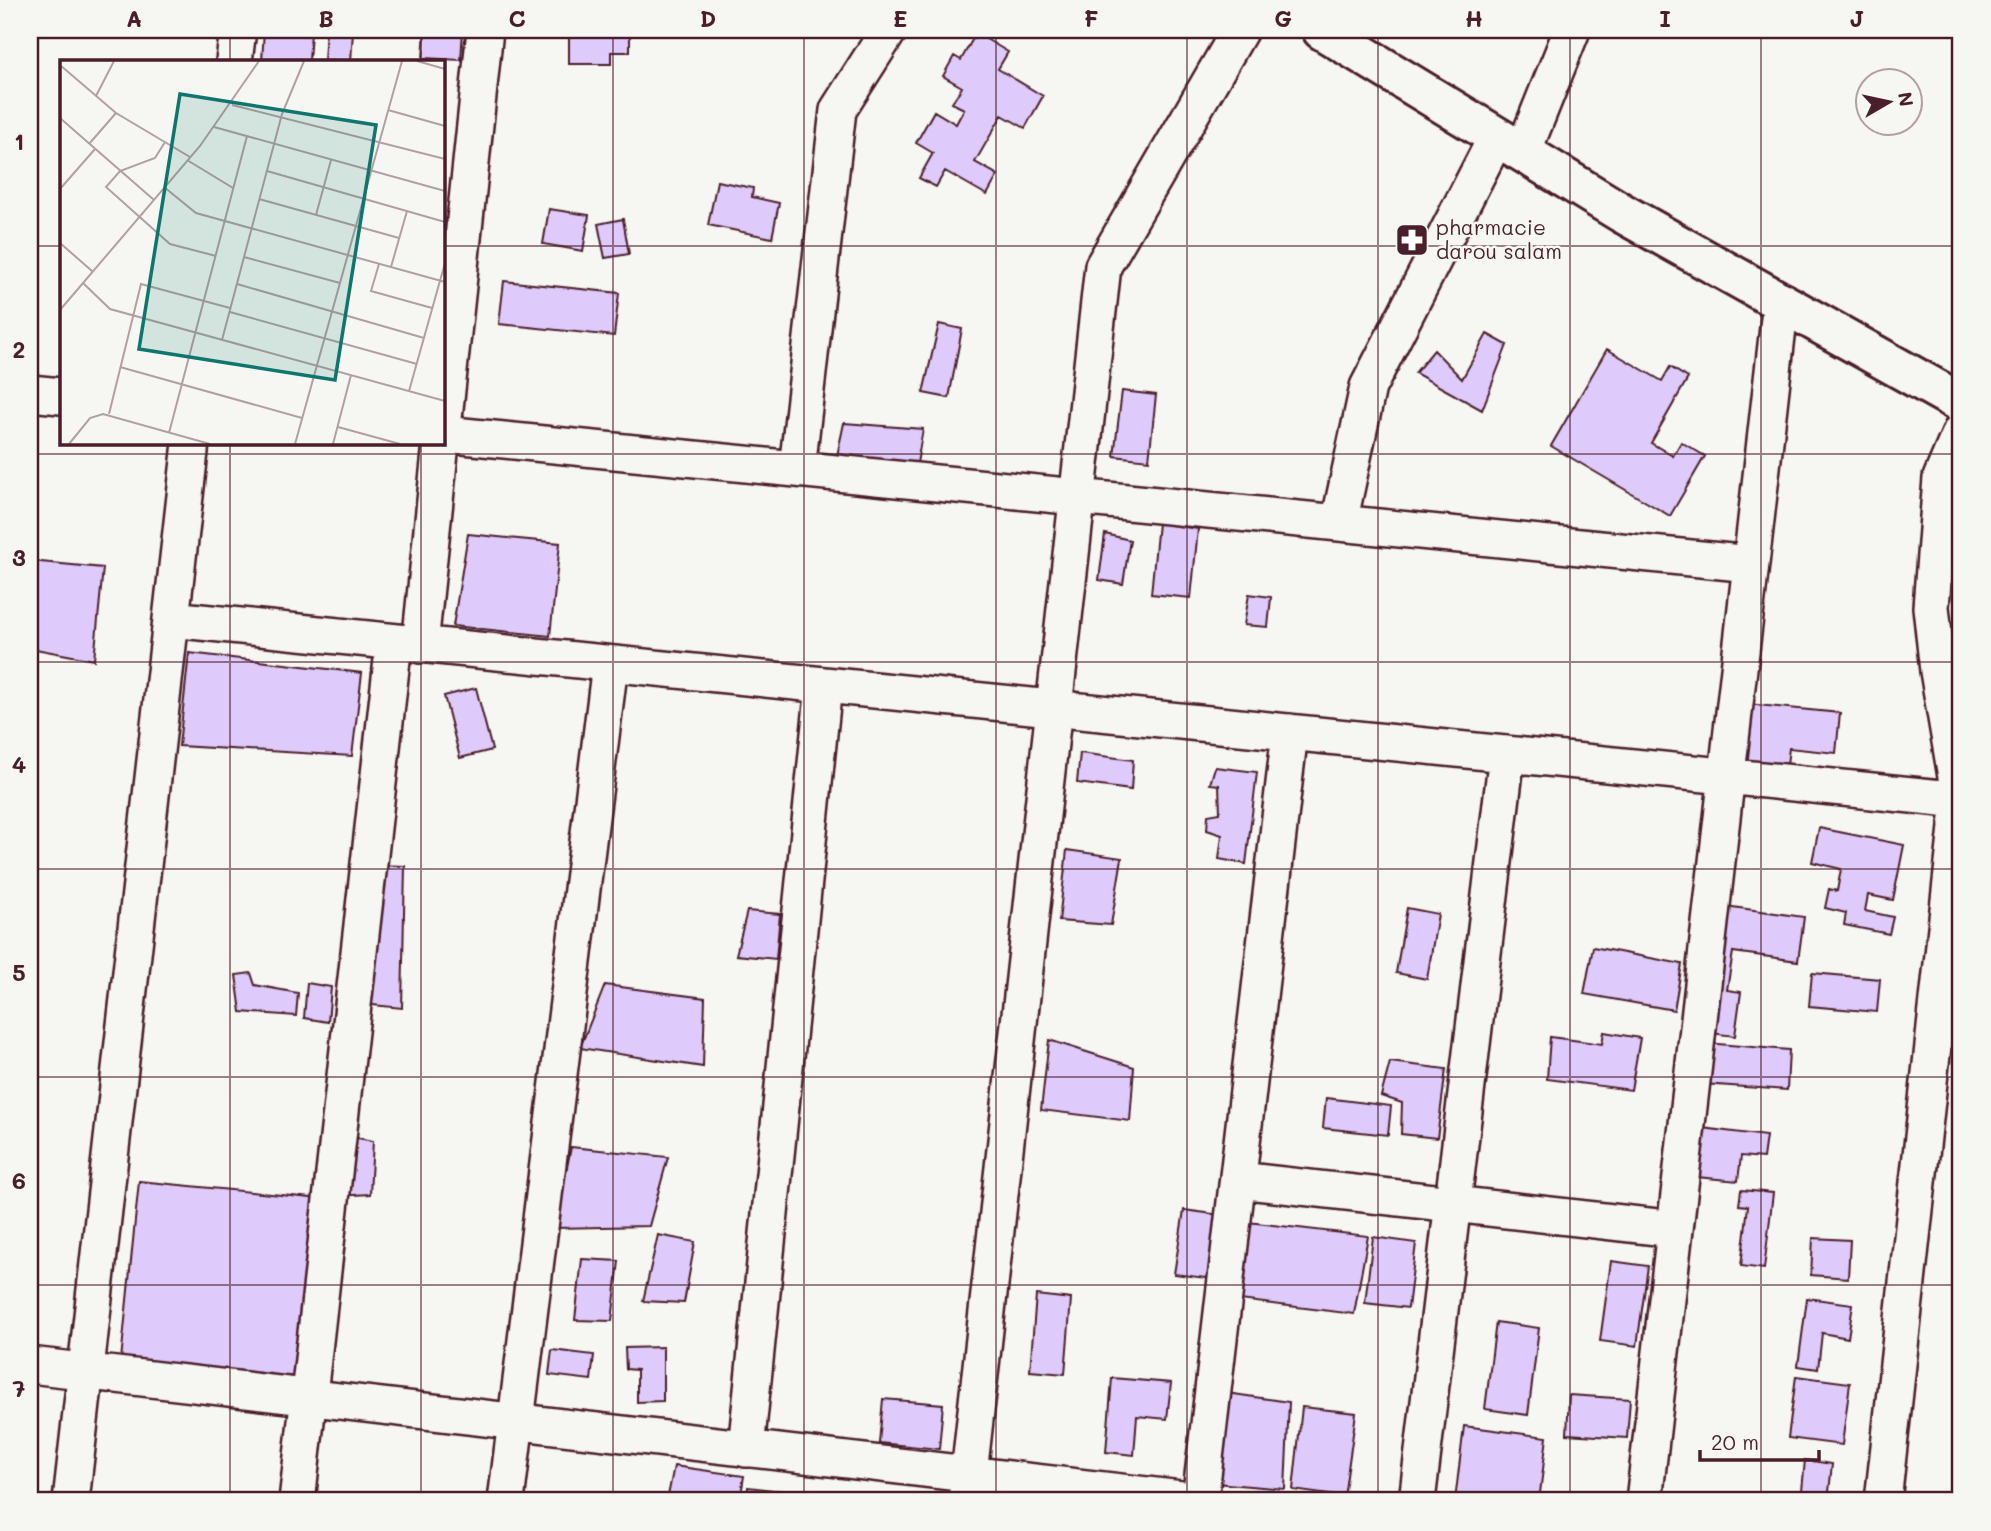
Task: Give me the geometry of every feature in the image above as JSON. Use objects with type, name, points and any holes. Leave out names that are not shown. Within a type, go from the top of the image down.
[{"type":"street","points":[[234,60],[238,30]]},
{"type":"street","points":[[444,419],[485,30]]},
{"type":"street","points":[[797,469],[838,110],[889,30]]},
{"type":"street","points":[[967,1488],[1103,266],[1240,30]]},
{"type":"street","points":[[1322,30],[1622,213],[1961,403]]},
{"type":"street","points":[[1339,523],[1368,387],[1510,144],[1572,30]]},
{"type":"street","points":[[1644,1501],[1781,301]]},
{"type":"street","points":[[30,393],[60,396]]},
{"type":"street","points":[[1883,1501],[1961,800],[1938,671],[1931,607],[1941,478],[1961,431]]},
{"type":"street","points":[[444,434],[1751,564]]},
{"type":"street","points":[[71,1501],[191,444]]},
{"type":"street","points":[[297,1501],[407,644],[441,444]]},
{"type":"street","points":[[171,619],[1961,800]]},
{"type":"street","points":[[506,1501],[610,664]]},
{"type":"street","points":[[746,1449],[824,685]]},
{"type":"street","points":[[30,1365],[746,1449],[967,1488],[1199,1501],[1290,732]]},
{"type":"street","points":[[1417,1501],[1507,754]]},
{"type":"street","points":[[1238,1180],[1675,1229]]},
{"type":"building","points":[[264,30],[311,32],[309,60],[262,60]]},
{"type":"building","points":[[326,30],[353,32],[351,60],[324,60]]},
{"type":"building","points":[[425,30],[463,30],[461,60],[423,58]]},
{"type":"building","points":[[569,30],[630,31],[630,52],[611,52],[611,64],[569,64]]},
{"type":"building","points":[[976,33],[1008,52],[998,69],[1043,96],[1025,128],[1002,115],[975,162],[998,175],[987,195],[945,171],[936,187],[919,178],[933,153],[916,143],[934,111],[956,124],[964,109],[952,103],[962,87],[943,76],[954,56],[961,60]]},
{"type":"building","points":[[717,181],[753,188],[752,197],[779,203],[772,238],[708,225]]},
{"type":"building","points":[[549,209],[589,215],[583,251],[543,244]]},
{"type":"building","points":[[623,219],[629,254],[605,258],[598,224]]},
{"type":"building","points":[[504,281],[619,293],[614,336],[499,324]]},
{"type":"building","points":[[939,324],[962,329],[949,398],[923,393]]},
{"type":"building","points":[[1487,334],[1507,345],[1482,410],[1415,373],[1434,350],[1462,379]]},
{"type":"building","points":[[1607,349],[1662,381],[1670,367],[1688,378],[1651,443],[1673,456],[1681,442],[1705,456],[1670,516],[1551,446]]},
{"type":"building","points":[[1122,391],[1156,395],[1149,460],[1114,456]]},
{"type":"building","points":[[844,423],[923,429],[916,469],[835,465]]},
{"type":"building","points":[[1158,523],[1198,529],[1191,598],[1151,594]]},
{"type":"building","points":[[468,534],[560,543],[550,636],[453,626]]},
{"type":"building","points":[[1105,534],[1130,540],[1123,584],[1099,580]]},
{"type":"building","points":[[30,561],[103,568],[94,660],[30,648]]},
{"type":"building","points":[[1249,594],[1271,597],[1268,627],[1244,625]]},
{"type":"building","points":[[189,653],[362,673],[352,756],[179,746]]},
{"type":"building","points":[[476,688],[492,750],[460,758],[444,696]]},
{"type":"building","points":[[1737,703],[1840,713],[1836,753],[1789,748],[1786,773],[1731,768]]},
{"type":"building","points":[[1080,753],[1133,760],[1131,790],[1077,783]]},
{"type":"building","points":[[1215,767],[1257,772],[1246,864],[1219,859],[1222,835],[1207,830],[1208,815],[1220,813],[1219,785],[1210,784]]},
{"type":"building","points":[[1819,828],[1904,845],[1893,900],[1868,895],[1865,911],[1893,917],[1889,934],[1844,925],[1846,913],[1825,908],[1829,889],[1837,891],[1841,869],[1812,862]]},
{"type":"building","points":[[1067,850],[1122,858],[1111,925],[1059,921]]},
{"type":"building","points":[[375,865],[405,866],[402,1008],[363,1004]]},
{"type":"building","points":[[1718,905],[1804,917],[1798,961],[1733,952],[1727,990],[1741,992],[1735,1036],[1701,1032]]},
{"type":"building","points":[[1407,908],[1438,914],[1427,979],[1396,973]]},
{"type":"building","points":[[747,911],[780,914],[776,959],[736,955]]},
{"type":"building","points":[[1593,947],[1682,964],[1674,1010],[1584,994]]},
{"type":"building","points":[[251,973],[255,985],[298,993],[296,1016],[241,1012],[236,975]]},
{"type":"building","points":[[1812,973],[1880,979],[1877,1012],[1809,1006]]},
{"type":"building","points":[[307,983],[331,987],[328,1022],[304,1018]]},
{"type":"building","points":[[605,985],[705,998],[703,1067],[580,1048]]},
{"type":"building","points":[[1604,1032],[1640,1038],[1631,1090],[1547,1079],[1550,1037],[1602,1044]]},
{"type":"building","points":[[1049,1040],[1134,1067],[1130,1121],[1041,1110]]},
{"type":"building","points":[[1706,1043],[1789,1050],[1787,1090],[1703,1084]]},
{"type":"building","points":[[1390,1062],[1446,1069],[1437,1138],[1401,1134],[1402,1103],[1381,1096]]},
{"type":"building","points":[[1326,1098],[1391,1106],[1388,1135],[1323,1128]]},
{"type":"building","points":[[1702,1128],[1766,1136],[1763,1158],[1741,1156],[1738,1181],[1697,1177]]},
{"type":"building","points":[[348,1136],[373,1141],[370,1194],[336,1196]]},
{"type":"building","points":[[571,1147],[668,1157],[649,1226],[555,1228]]},
{"type":"building","points":[[139,1181],[321,1199],[303,1379],[121,1360]]},
{"type":"building","points":[[1741,1190],[1773,1193],[1764,1269],[1741,1266],[1748,1206],[1739,1205]]},
{"type":"building","points":[[1184,1210],[1221,1215],[1213,1279],[1174,1274]]},
{"type":"building","points":[[1239,1221],[1368,1236],[1354,1314],[1232,1299]]},
{"type":"building","points":[[658,1235],[695,1242],[684,1303],[643,1301]]},
{"type":"building","points":[[1373,1237],[1416,1243],[1408,1308],[1365,1303]]},
{"type":"building","points":[[1813,1238],[1850,1240],[1848,1278],[1811,1275]]},
{"type":"building","points":[[582,1259],[619,1261],[612,1321],[575,1320]]},
{"type":"building","points":[[1611,1261],[1648,1266],[1637,1346],[1600,1341]]},
{"type":"building","points":[[1036,1295],[1071,1299],[1065,1374],[1030,1371]]},
{"type":"building","points":[[1807,1298],[1853,1304],[1848,1338],[1822,1333],[1818,1369],[1798,1366]]},
{"type":"building","points":[[1496,1322],[1539,1328],[1528,1415],[1485,1409]]},
{"type":"building","points":[[663,1347],[663,1401],[637,1402],[637,1370],[626,1369],[625,1348]]},
{"type":"building","points":[[552,1350],[594,1355],[591,1380],[549,1375]]},
{"type":"building","points":[[1796,1376],[1850,1383],[1842,1445],[1788,1438]]},
{"type":"building","points":[[1112,1378],[1171,1383],[1167,1419],[1137,1416],[1134,1455],[1106,1452]]},
{"type":"building","points":[[1213,1391],[1289,1402],[1285,1489],[1203,1482]]},
{"type":"building","points":[[1569,1395],[1630,1399],[1627,1438],[1567,1434]]},
{"type":"building","points":[[883,1399],[943,1404],[939,1449],[879,1443]]},
{"type":"building","points":[[1302,1407],[1356,1413],[1344,1497],[1293,1490]]},
{"type":"building","points":[[1464,1426],[1547,1437],[1539,1501],[1455,1501]]},
{"type":"building","points":[[1805,1460],[1832,1464],[1828,1501],[1801,1501]]},
{"type":"building","points":[[674,1466],[744,1476],[740,1501],[667,1501]]},
{"type":"building","points":[[748,1487],[842,1498],[842,1501],[746,1501]]},
{"type":"place","name":"pharmacie darou salam","points":[[1412,240]]}]
